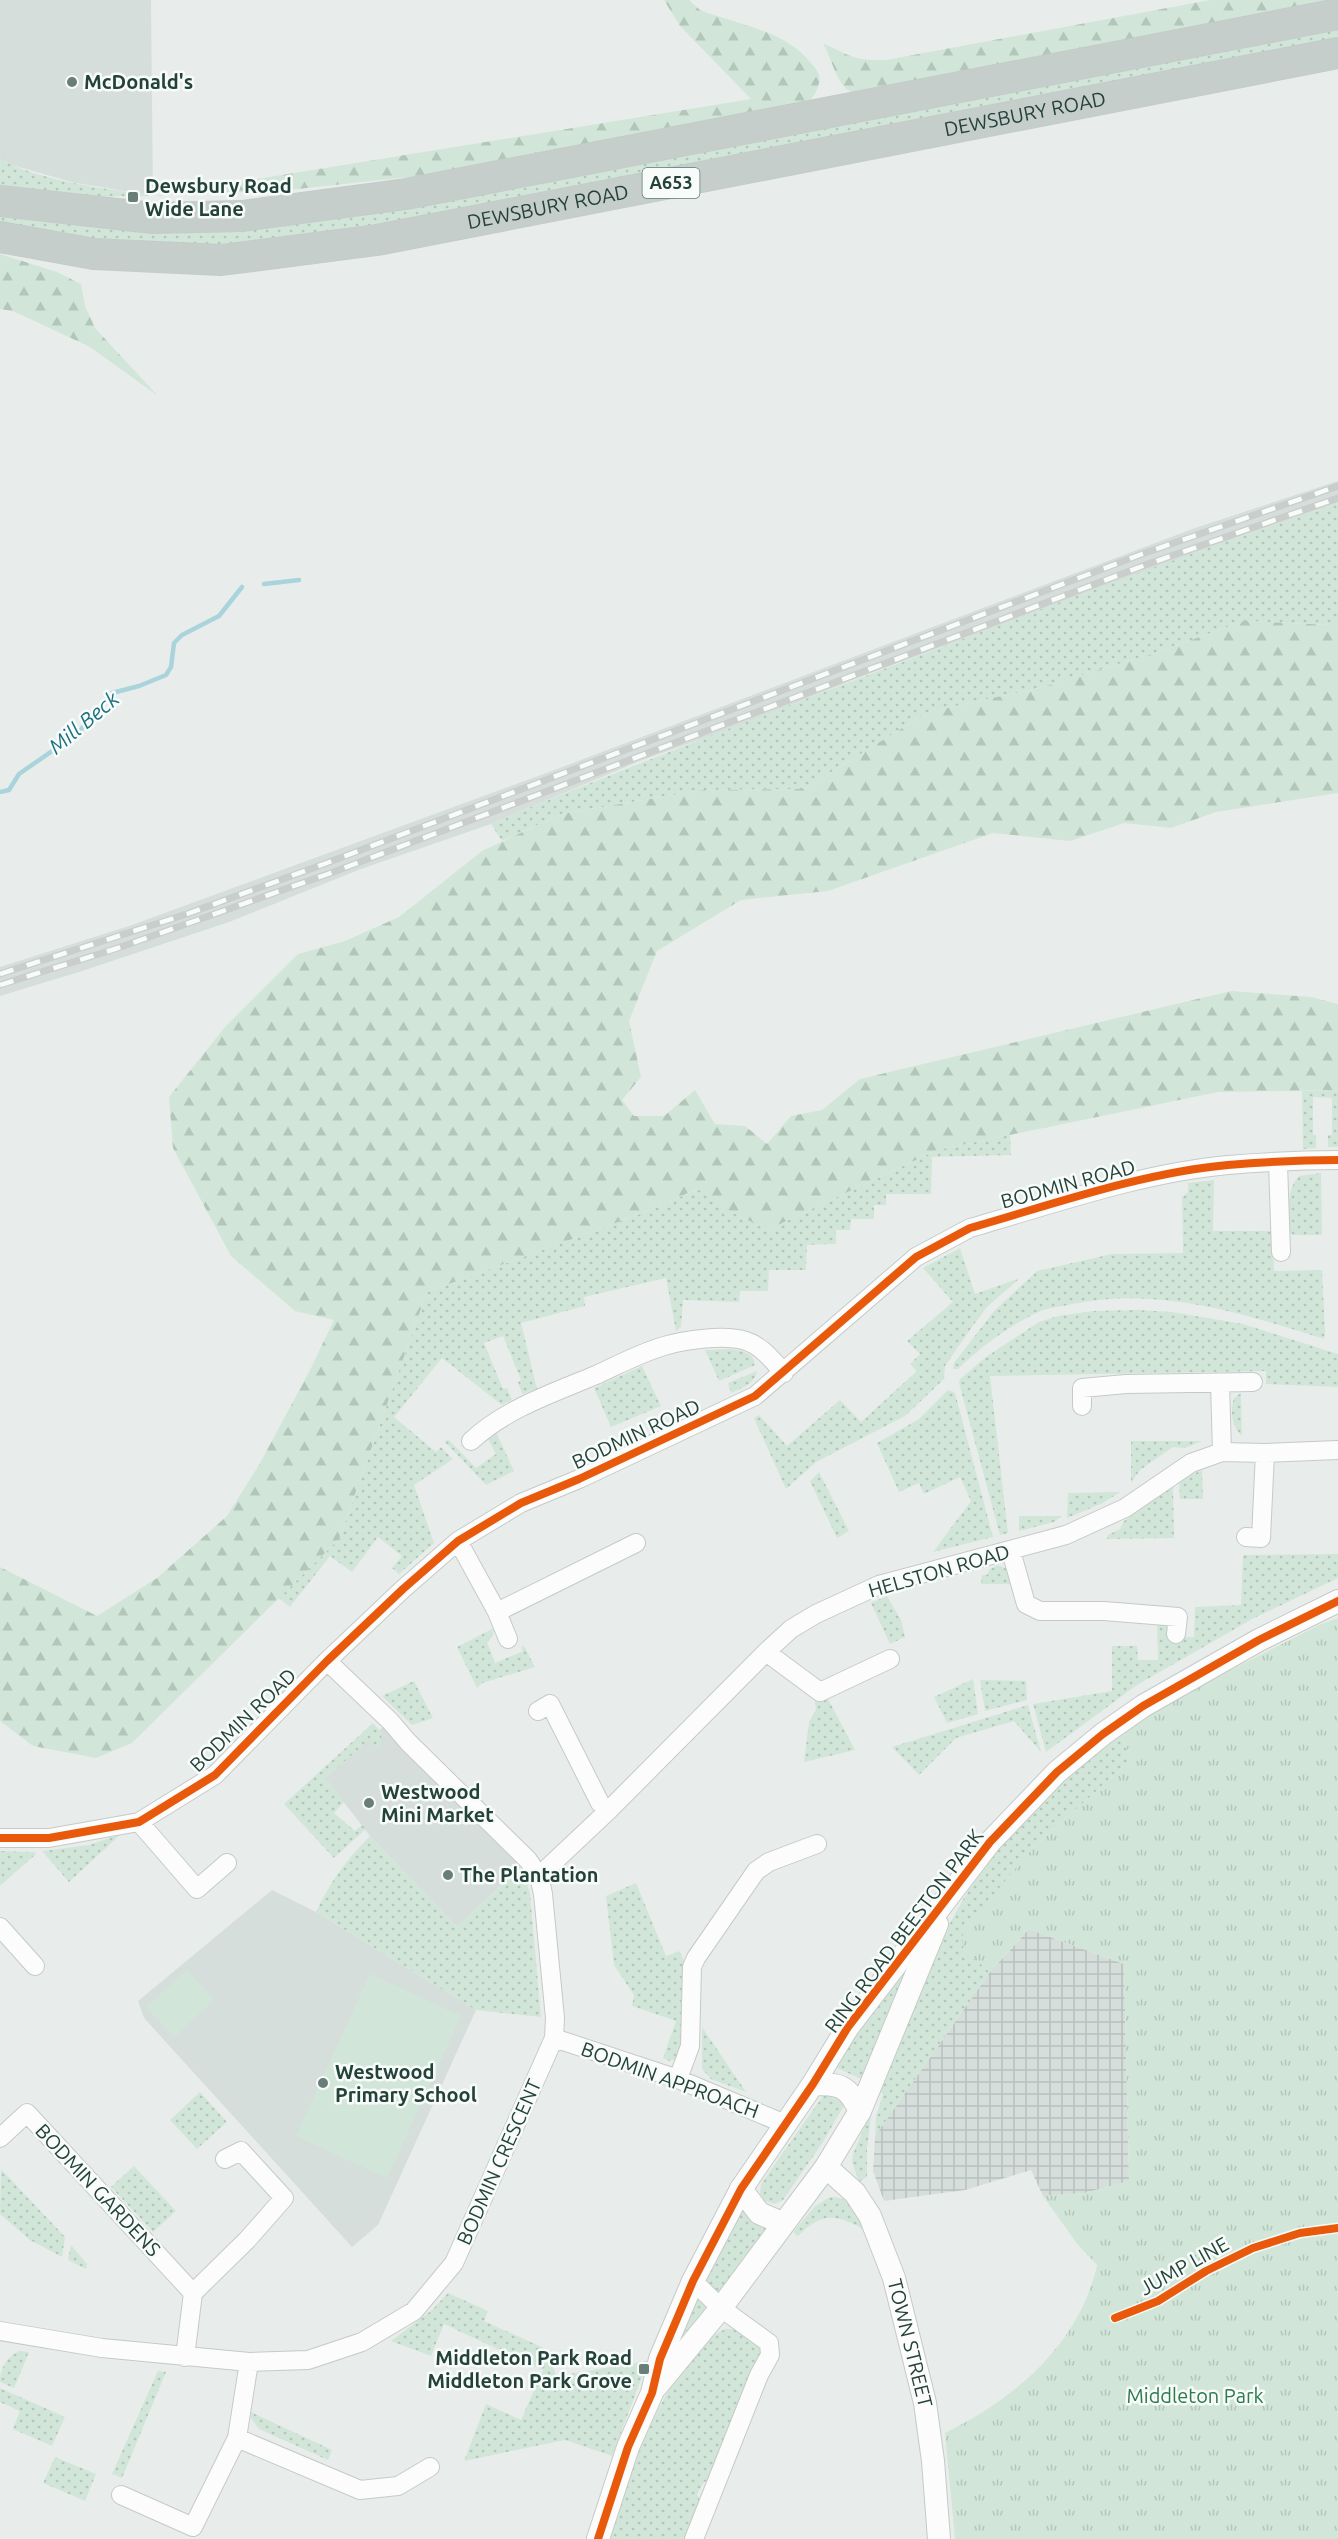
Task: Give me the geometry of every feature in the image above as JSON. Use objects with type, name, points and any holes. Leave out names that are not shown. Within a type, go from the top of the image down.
[{"type":"highway","name":"DEWSBURY ROAD","points":[[0,201],[153,218],[242,216],[406,194],[1338,14]]},
{"type":"highway","name":"DEWSBURY ROAD","points":[[0,237],[93,254],[221,260],[377,240],[1338,53]]},
{"type":"street","name":"BODMIN ROAD","points":[[0,1838],[50,1838],[139,1822],[215,1775],[327,1661],[458,1541],[521,1503],[746,1401],[784,1373],[916,1257],[970,1228],[1137,1182],[1227,1165],[1338,1160]]},
{"type":"street","points":[[1278,1163],[1281,1252]]},
{"type":"street","points":[[471,1441],[487,1426],[522,1407],[663,1346],[700,1340],[746,1341],[760,1348],[784,1373]]},
{"type":"street","points":[[1082,1406],[1082,1388],[1126,1384],[1253,1382]]},
{"type":"street","points":[[1220,1383],[1222,1452]]},
{"type":"street","name":"HELSTON ROAD","points":[[538,1876],[609,1810],[766,1652],[791,1629],[816,1614],[879,1586],[1066,1535],[1125,1508],[1191,1463],[1222,1452],[1338,1450]]},
{"type":"street","points":[[1246,1537],[1261,1538],[1266,1453]]},
{"type":"street","points":[[458,1541],[497,1612],[508,1639]]},
{"type":"street","points":[[497,1612],[636,1543]]},
{"type":"street","points":[[1011,1551],[1026,1604],[1040,1611],[1104,1611],[1178,1617],[1176,1634]]},
{"type":"street","name":"RING ROAD BEESTON PARK","points":[[652,2393],[660,2359],[693,2281],[741,2189],[813,2084],[848,2026],[990,1842],[1044,1785],[1103,1734],[1143,1706],[1212,1666],[1338,1601]]},
{"type":"street","points":[[766,1652],[820,1692],[890,1659]]},
{"type":"street","name":"BODMIN CRESCENT","points":[[1,2336],[185,2357],[249,2362],[308,2360],[362,2342],[414,2311],[454,2263],[554,2038],[555,2018],[545,1917],[538,1876],[528,1860],[327,1661]]},
{"type":"street","points":[[538,1711],[550,1704],[600,1803],[609,1810]]},
{"type":"street","points":[[139,1822],[197,1889],[227,1863]]},
{"type":"street","points":[[678,2079],[690,2046],[692,1967],[696,1958],[756,1872],[769,1862],[817,1844]]},
{"type":"street","name":"RING ROAD BEESTON PARK","points":[[652,2393],[721,2308],[782,2223],[826,2167],[860,2111],[946,1900]]},
{"type":"street","points":[[0,1927],[35,1966]]},
{"type":"street","name":"BODMIN APPROACH","points":[[554,2038],[678,2079],[785,2124]]},
{"type":"street","points":[[813,2084],[837,2084],[850,2092],[860,2111]]},
{"type":"street","name":"BODMIN GARDENS","points":[[0,2138],[27,2114],[193,2293]]},
{"type":"street","points":[[185,2357],[193,2293],[247,2240],[284,2198],[241,2151],[225,2159]]},
{"type":"street","name":"TOWN STREET","points":[[826,2167],[855,2193],[870,2216],[894,2278],[925,2403],[933,2461],[939,2539]]},
{"type":"street","points":[[741,2189],[759,2213],[782,2223]]},
{"type":"street","points":[[693,2281],[721,2308],[769,2343],[770,2355],[759,2375],[694,2539]]},
{"type":"street","points":[[120,2495],[193,2527],[237,2438],[249,2362]]},
{"type":"street","points":[[598,2539],[628,2447],[652,2393]]},
{"type":"street","points":[[237,2438],[360,2490],[398,2486],[430,2467]]},
{"type":"shaded area","points":[[0,0],[151,0],[153,196],[71,182],[12,165],[0,158]]},
{"type":"shaded area","points":[[1338,481],[1338,503],[1250,533],[860,677],[741,725],[640,761],[491,824],[361,869],[229,922],[0,996],[0,967],[132,925],[549,772],[1195,528]]},
{"type":"shaded area","points":[[390,1721],[528,1860],[457,1927],[370,1836],[325,1778]]},
{"type":"shaded area","name":"Westwood Primary School","points":[[272,1890],[316,1912],[476,2010],[378,2225],[352,2247],[144,2018],[138,2001]]},
{"type":"shaded area","points":[[1029,1929],[1124,1964],[1129,2181],[1085,2193],[1043,2196],[1031,2170],[965,2190],[884,2201],[873,2171],[875,2136],[990,1972]]},
{"type":"green space","points":[[664,0],[689,0],[700,10],[760,30],[788,43],[811,63],[818,73],[819,83],[816,92],[806,103],[799,106],[618,138],[437,174],[288,190],[153,196],[751,99],[680,26]]},
{"type":"green space","points":[[1210,0],[1338,0],[855,94],[849,91],[839,79],[823,43],[859,58],[886,60]]},
{"type":"green space","points":[[1338,27],[1338,47],[538,203],[205,249],[118,245],[0,225],[0,213],[121,227]]},
{"type":"green space","points":[[0,158],[33,173],[52,178],[153,196],[70,197],[0,185]]},
{"type":"green space","points":[[0,254],[57,272],[81,284],[85,306],[95,328],[158,396],[90,347],[13,311],[0,309]]},
{"type":"green space","points":[[1338,503],[1338,627],[1244,621],[1155,653],[1039,688],[928,712],[804,789],[703,790],[561,814],[502,841],[491,824],[959,640]]},
{"type":"green space","points":[[1244,621],[1338,627],[1338,793],[1216,812],[1171,828],[1124,823],[1070,841],[993,833],[828,891],[741,900],[657,951],[629,1021],[641,1077],[622,1100],[634,1116],[664,1116],[695,1090],[715,1124],[745,1126],[767,1144],[791,1116],[822,1110],[860,1079],[1231,991],[1311,997],[1338,1004],[1338,1090],[1218,1092],[937,1150],[767,1230],[732,1212],[697,1189],[643,1213],[427,1292],[339,1539],[132,1743],[96,1758],[33,1746],[0,1721],[0,1567],[97,1616],[157,1578],[227,1516],[259,1465],[334,1320],[295,1311],[231,1256],[173,1148],[169,1097],[225,1027],[298,954],[345,941],[399,917],[482,851],[561,814],[703,790],[804,789],[928,712],[1039,688],[1155,653]]},
{"type":"green space","points":[[1338,1090],[1338,1147],[1328,1147],[1328,1135],[1332,1135],[1332,1098],[1313,1097],[1313,1135],[1316,1135],[1316,1148],[1303,1149],[1302,1091]]},
{"type":"green space","points":[[1010,1135],[1011,1155],[932,1157],[931,1194],[886,1194],[886,1205],[874,1205],[874,1219],[851,1219],[850,1230],[836,1230],[836,1244],[807,1245],[806,1270],[769,1270],[768,1291],[740,1291],[739,1302],[683,1300],[681,1327],[676,1331],[666,1278],[584,1297],[585,1306],[521,1323],[537,1389],[522,1394],[518,1382],[521,1380],[503,1336],[484,1343],[503,1389],[507,1388],[512,1400],[502,1405],[442,1358],[394,1417],[436,1452],[441,1447],[453,1459],[414,1485],[434,1543],[399,1574],[392,1568],[402,1556],[378,1537],[352,1572],[330,1556],[290,1607],[279,1598],[339,1539],[427,1292],[643,1213],[698,1189],[732,1212],[767,1230],[937,1150]]},
{"type":"green space","points":[[1321,1173],[1322,1235],[1293,1235],[1290,1232],[1288,1218],[1288,1202],[1292,1188],[1299,1176]]},
{"type":"green space","points":[[1214,1180],[1213,1231],[1272,1231],[1274,1271],[1322,1270],[1324,1339],[1262,1320],[1200,1305],[1136,1298],[1104,1299],[1048,1309],[1030,1316],[986,1344],[958,1369],[953,1369],[954,1363],[994,1311],[1037,1271],[1112,1254],[1183,1253],[1182,1197],[1188,1192],[1188,1183]]},
{"type":"green space","points":[[960,1248],[975,1294],[1020,1278],[987,1307],[945,1366],[944,1379],[905,1416],[816,1462],[786,1489],[754,1418],[759,1415],[787,1446],[840,1400],[861,1422],[917,1371],[910,1364],[920,1354],[907,1341],[953,1302],[923,1268]]},
{"type":"green space","points":[[1093,1311],[1172,1312],[1243,1324],[1338,1354],[1338,1387],[1266,1384],[1266,1371],[990,1376],[1008,1533],[1000,1535],[959,1383],[960,1379],[986,1357],[1039,1322],[1058,1316]]},
{"type":"green space","points":[[730,1349],[750,1355],[755,1365],[719,1381],[705,1350]]},
{"type":"green space","points":[[642,1366],[661,1406],[611,1427],[594,1388]]},
{"type":"green space","points":[[757,1371],[751,1382],[731,1393],[728,1383]]},
{"type":"green space","points":[[948,1390],[955,1393],[993,1537],[933,1552],[971,1501],[960,1477],[924,1494],[919,1483],[899,1492],[877,1443],[919,1419]]},
{"type":"green space","points":[[1241,1393],[1242,1436],[1234,1423],[1232,1413],[1234,1398]]},
{"type":"green space","points":[[496,1432],[514,1471],[486,1485],[445,1442],[448,1439],[476,1468],[496,1454],[487,1437]]},
{"type":"green space","points":[[1131,1441],[1202,1441],[1185,1448],[1173,1447],[1140,1470],[1131,1483]]},
{"type":"green space","points":[[1202,1470],[1203,1499],[1180,1499],[1179,1480]]},
{"type":"green space","points":[[819,1472],[849,1531],[837,1538],[810,1481]]},
{"type":"green space","points":[[1173,1485],[1174,1538],[1107,1539],[1108,1535],[1120,1529],[1124,1521]]},
{"type":"green space","points":[[1120,1492],[1103,1503],[1067,1518],[1068,1493]]},
{"type":"green space","points":[[1019,1516],[1062,1516],[1054,1522],[1019,1531]]},
{"type":"green space","points":[[1338,1554],[1338,1578],[1254,1618],[1137,1685],[1046,1752],[1033,1704],[1112,1691],[1112,1646],[1137,1646],[1138,1660],[1158,1660],[1157,1615],[1167,1616],[1170,1638],[1194,1637],[1195,1607],[1241,1605],[1243,1555]]},
{"type":"green space","points":[[998,1565],[1009,1570],[1013,1584],[981,1584],[982,1575],[987,1575],[990,1569]]},
{"type":"green space","points":[[887,1596],[901,1620],[905,1637],[890,1644],[871,1603]]},
{"type":"green space","name":"Middleton Park","points":[[1338,1618],[1338,2539],[955,2539],[945,2433],[996,2403],[1041,2366],[1076,2319],[1097,2265],[1078,2245],[1043,2196],[1085,2193],[1129,2181],[1124,1964],[1029,1929],[990,1972],[964,1950],[961,1938],[970,1922],[1034,1847],[1132,1759],[1120,1734],[1159,1707],[1319,1625]]},
{"type":"green space","points":[[494,1628],[493,1636],[487,1642],[495,1663],[523,1651],[521,1647],[524,1646],[535,1667],[482,1683],[477,1688],[457,1647]]},
{"type":"green space","points":[[973,1679],[978,1714],[947,1723],[934,1697]]},
{"type":"green space","points":[[980,1680],[1026,1681],[1027,1700],[985,1711]]},
{"type":"green space","points":[[414,1681],[433,1718],[412,1725],[382,1696]]},
{"type":"green space","points":[[814,1696],[827,1697],[855,1750],[804,1762],[809,1722],[816,1710]]},
{"type":"green space","points":[[1028,1705],[1041,1752],[1014,1721],[956,1738],[919,1775],[892,1747]]},
{"type":"green space","points":[[373,1723],[382,1733],[380,1745],[376,1748],[369,1740],[325,1778],[344,1802],[334,1813],[355,1831],[362,1825],[366,1829],[334,1858],[284,1804]]},
{"type":"green space","points":[[1120,1734],[1132,1759],[1034,1847],[964,1950],[990,1972],[875,2136],[876,2117],[883,2094],[878,2092],[939,1946],[969,1890],[1000,1845],[1031,1811],[1065,1779]]},
{"type":"green space","points":[[121,1834],[69,1882],[42,1851],[89,1845]]},
{"type":"green space","points":[[370,1836],[457,1927],[519,1869],[526,1879],[530,1894],[541,2017],[476,2010],[316,1912],[340,1871]]},
{"type":"green space","points":[[0,1851],[35,1852],[36,1854],[0,1886]]},
{"type":"green space","points":[[636,1883],[666,1956],[679,1951],[686,1964],[681,2001],[683,2047],[675,2059],[669,2061],[663,2058],[676,2021],[632,2006],[634,1995],[614,1965],[606,1896]]},
{"type":"green space","points":[[906,1963],[911,1965],[865,2081],[835,2067]]},
{"type":"green space","points":[[187,1970],[214,2000],[174,2037],[146,2007]]},
{"type":"green space","points":[[370,1974],[461,2016],[387,2178],[296,2136]]},
{"type":"green space","points":[[702,2027],[746,2092],[711,2079],[702,2069]]},
{"type":"green space","points":[[829,2091],[844,2102],[823,2142],[783,2200],[775,2204],[765,2201],[760,2194],[761,2184],[825,2093]]},
{"type":"green space","points":[[200,2092],[227,2122],[197,2149],[170,2120]]},
{"type":"green space","points":[[872,2109],[867,2149],[867,2177],[859,2182],[852,2162],[853,2154]]},
{"type":"green space","points":[[134,2166],[176,2211],[153,2232],[111,2187]]},
{"type":"green space","points":[[1,2169],[65,2237],[62,2257],[30,2240],[0,2214]]},
{"type":"green space","points":[[830,2197],[849,2203],[867,2231],[847,2221],[831,2218],[816,2222],[798,2236],[793,2232],[815,2206]]},
{"type":"green space","points":[[737,2209],[744,2209],[768,2228],[721,2291],[717,2292],[706,2282],[706,2279]]},
{"type":"green space","points":[[71,2245],[87,2264],[86,2269],[68,2260]]},
{"type":"green space","points":[[448,2293],[488,2311],[484,2321],[544,2348],[557,2376],[648,2361],[612,2456],[565,2440],[464,2461],[486,2404],[521,2420],[543,2370],[444,2324],[431,2356],[391,2341],[432,2310]]},
{"type":"green space","points":[[699,2299],[708,2307],[683,2335],[681,2333],[696,2300]]},
{"type":"green space","points":[[726,2329],[736,2329],[763,2350],[712,2479],[704,2482],[697,2494],[701,2503],[690,2539],[607,2539],[638,2454],[669,2390],[687,2362],[706,2341]]},
{"type":"green space","points":[[20,2351],[29,2352],[14,2388],[0,2382],[0,2377],[8,2359]]},
{"type":"green space","points":[[158,2371],[166,2372],[122,2478],[112,2474]]},
{"type":"green space","points":[[0,2388],[65,2417],[52,2446],[13,2429],[20,2411],[0,2402]]},
{"type":"green space","points":[[251,2412],[332,2450],[328,2460],[259,2429],[251,2418]]},
{"type":"green space","points":[[55,2457],[96,2474],[85,2501],[43,2483]]},
{"type":"waterway","name":"Mill Beck","points":[[264,584],[299,580]]},
{"type":"waterway","name":"Mill Beck","points":[[0,792],[9,790],[19,774],[78,733],[112,693],[139,686],[166,675],[171,667],[174,643],[182,635],[219,616],[242,587]]},
{"type":"railway","points":[[0,974],[187,914],[1142,554],[1338,486]]},
{"type":"railway","points":[[0,985],[118,948],[328,874],[1148,564],[1338,498]]},
{"type":"cycle path","points":[[0,1838],[49,1838],[139,1822],[215,1775],[327,1661],[458,1541],[521,1503],[579,1479],[755,1396],[916,1257],[970,1228],[1098,1190],[1195,1169],[1283,1161],[1338,1160]]},
{"type":"cycle path","points":[[598,2539],[628,2447],[652,2393],[660,2359],[693,2281],[741,2189],[813,2084],[848,2027],[990,1842],[1057,1772],[1103,1734],[1143,1706],[1259,1640],[1338,1601]]},
{"type":"cycle path","name":"JUMP LINE","points":[[1115,2318],[1158,2301],[1206,2271],[1253,2248],[1300,2233],[1338,2228]]},
{"type":"place","name":"McDonald's","points":[[72,82]]},
{"type":"place","name":"Dewsbury Road Wide Lane","points":[[133,197]]},
{"type":"place","name":"Westwood Mini Market","points":[[369,1803]]},
{"type":"place","name":"The Plantation","points":[[448,1875]]},
{"type":"place","name":"Westwood Primary School","points":[[323,2083]]},
{"type":"place","name":"Middleton Park Road Middleton Park Grove","points":[[644,2369]]}]
